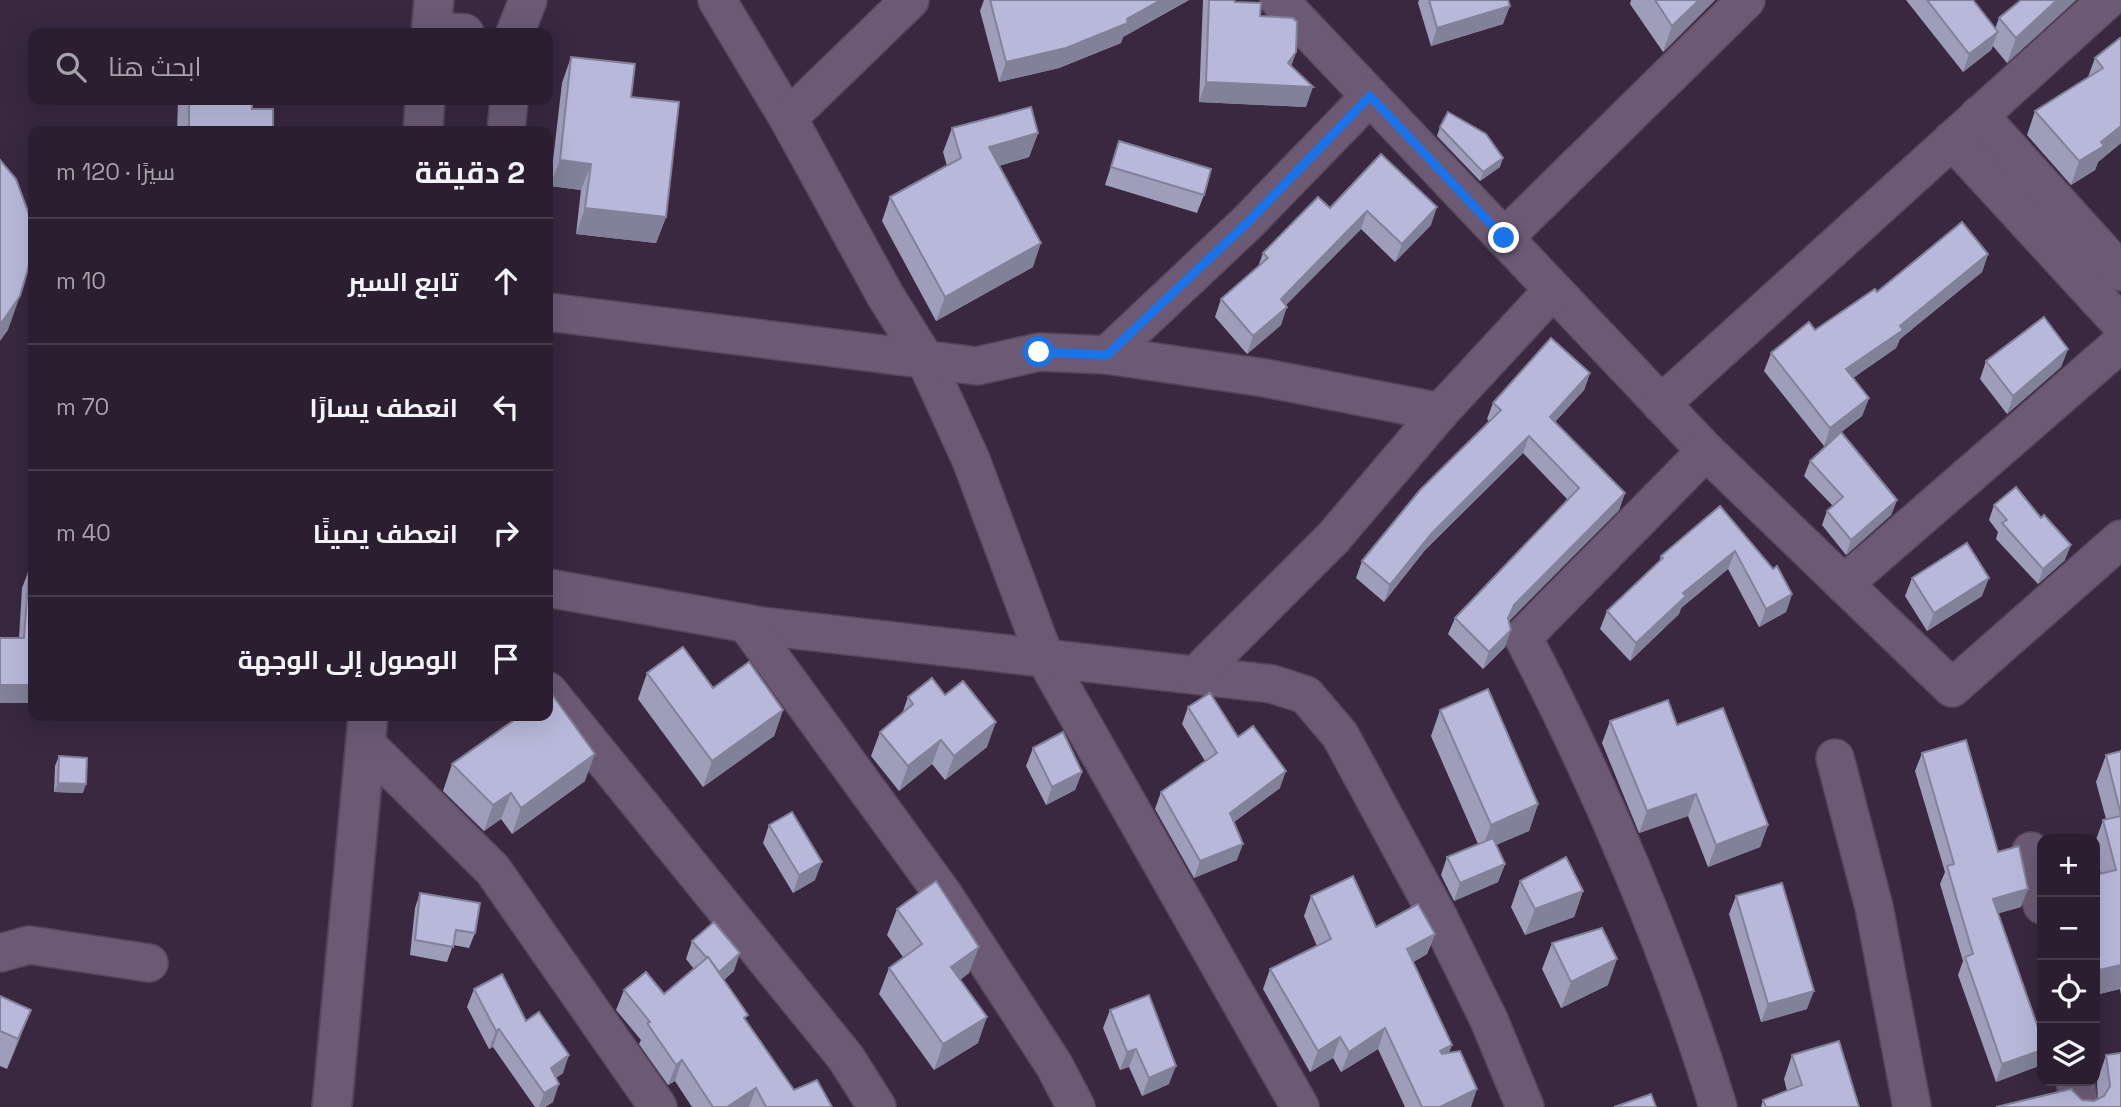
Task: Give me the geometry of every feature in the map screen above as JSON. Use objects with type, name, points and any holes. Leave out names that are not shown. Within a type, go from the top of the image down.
[{"type":"street","points":[[517,28],[528,0]]},
{"type":"street","points":[[717,0],[788,118],[885,295],[925,359],[971,460],[1045,658],[1300,1107]]},
{"type":"street","points":[[788,118],[910,0]]},
{"type":"street","points":[[1279,0],[1706,451],[1952,688],[2121,539]]},
{"type":"street","points":[[1504,238],[1746,0]]},
{"type":"street","points":[[1661,404],[2107,0]]},
{"type":"street","points":[[1107,355],[1248,222],[1370,96]]},
{"type":"street","points":[[423,126],[425,105]]},
{"type":"street","points":[[506,126],[509,105]]},
{"type":"street","points":[[1979,115],[2121,272]]},
{"type":"street","points":[[1952,139],[2121,324]]},
{"type":"street","points":[[1196,675],[1333,538],[1440,412],[1553,290]]},
{"type":"street","points":[[553,313],[718,336],[977,366],[1039,352],[1107,355],[1265,378],[1440,412]]},
{"type":"street","points":[[1844,584],[2121,343]]},
{"type":"street","points":[[1706,451],[1522,637],[1561,710],[1647,911],[1705,1064],[1717,1107]]},
{"type":"street","points":[[553,588],[746,623],[1272,684],[1306,695],[1340,736],[1439,918],[1489,1020],[1525,1107]]},
{"type":"street","points":[[746,623],[943,894],[1054,1065],[1076,1107]]},
{"type":"street","points":[[553,697],[846,1058],[877,1107]]},
{"type":"street","points":[[332,1107],[367,730]]},
{"type":"street","points":[[367,730],[493,870],[658,1107]]},
{"type":"street","points":[[1836,758],[1874,907],[1912,1107]]},
{"type":"street","points":[[2031,851],[2040,897]]},
{"type":"street","points":[[0,953],[29,945],[149,963]]},
{"type":"street","points":[[2077,1086],[2080,1107]]},
{"type":"building","points":[[990,0],[1161,0],[1127,19],[1128,23],[1066,48],[1006,62]]},
{"type":"building","points":[[1209,0],[1261,3],[1260,16],[1293,18],[1297,22],[1296,52],[1288,63],[1313,87],[1206,82]]},
{"type":"building","points":[[1429,0],[1508,0],[1510,6],[1437,28]]},
{"type":"building","points":[[1655,0],[1699,0],[1672,26]]},
{"type":"building","points":[[1927,0],[1973,0],[1998,32],[1969,54]]},
{"type":"building","points":[[2021,0],[2057,0],[2016,38],[1999,18]]},
{"type":"building","points":[[2120,38],[2121,126],[2101,142],[2104,146],[2079,161],[2035,111],[2103,68],[2095,58]]},
{"type":"building","points":[[571,57],[635,64],[631,97],[679,102],[666,217],[585,208],[591,164],[560,160]]},
{"type":"building","points":[[189,105],[252,105],[252,109],[273,109],[273,126],[189,126]]},
{"type":"building","points":[[1031,107],[1038,133],[989,147],[1041,243],[945,297],[890,197],[961,158],[952,128]]},
{"type":"building","points":[[1448,112],[1486,134],[1503,158],[1483,172],[1440,127]]},
{"type":"building","points":[[1119,141],[1211,169],[1204,195],[1111,167]]},
{"type":"building","points":[[1381,154],[1437,207],[1402,244],[1367,211],[1281,299],[1287,307],[1253,336],[1221,299],[1268,258],[1263,253],[1318,197],[1330,208]]},
{"type":"building","points":[[0,160],[16,179],[28,212],[28,269],[20,296],[0,325]]},
{"type":"building","points":[[1962,222],[1988,254],[1900,326],[1903,330],[1846,369],[1869,398],[1830,428],[1771,353],[1809,322],[1815,330],[1875,289],[1877,292]]},
{"type":"building","points":[[2044,317],[2068,349],[2013,396],[1986,361]]},
{"type":"building","points":[[1551,338],[1590,373],[1550,417],[1625,493],[1514,605],[1508,618],[1511,630],[1489,652],[1455,618],[1579,488],[1529,436],[1432,533],[1390,585],[1362,561],[1420,490],[1501,410],[1493,403]]},
{"type":"building","points":[[1841,432],[1897,500],[1851,540],[1827,511],[1843,497],[1810,461]]},
{"type":"building","points":[[2016,487],[2041,518],[2044,515],[2071,545],[2043,569],[2002,523],[2007,520],[1994,505]]},
{"type":"building","points":[[1720,506],[1773,569],[1777,566],[1792,594],[1766,609],[1735,551],[1683,593],[1686,596],[1636,643],[1607,611],[1663,558],[1661,556]]},
{"type":"building","points":[[1967,543],[1989,578],[1934,613],[1912,578]]},
{"type":"building","points":[[28,584],[28,685],[0,685],[0,638],[24,638]]},
{"type":"building","points":[[683,647],[713,688],[749,662],[783,710],[712,761],[647,673]]},
{"type":"building","points":[[932,678],[945,695],[963,681],[996,722],[954,756],[941,740],[908,766],[880,732],[913,704],[908,697]]},
{"type":"building","points":[[1488,689],[1538,804],[1491,825],[1440,710]]},
{"type":"building","points":[[1210,693],[1238,737],[1253,726],[1286,771],[1230,813],[1243,844],[1200,861],[1161,792],[1217,753],[1188,707]]},
{"type":"building","points":[[553,696],[595,754],[521,808],[511,793],[493,805],[452,764],[513,721],[553,721]]},
{"type":"building","points":[[1668,700],[1677,725],[1723,708],[1768,825],[1716,845],[1696,794],[1647,811],[1610,721]]},
{"type":"building","points":[[1063,732],[1082,772],[1052,787],[1033,748]]},
{"type":"building","points":[[1966,740],[1998,852],[2019,846],[2028,889],[1993,899],[2037,1025],[2037,1052],[2002,1064],[1965,957],[1973,954],[1947,866],[1954,864],[1922,753]]},
{"type":"building","points":[[2121,751],[2121,815],[2106,755]]},
{"type":"building","points":[[59,756],[87,758],[86,784],[58,783]]},
{"type":"building","points":[[792,812],[822,862],[799,875],[769,825]]},
{"type":"building","points":[[2121,816],[2121,965],[2100,970],[2100,874],[2116,870],[2103,820]]},
{"type":"building","points":[[1493,838],[1505,864],[1460,883],[1447,857]]},
{"type":"building","points":[[1566,857],[1583,891],[1535,909],[1520,881]]},
{"type":"building","points":[[1353,876],[1376,927],[1418,904],[1435,934],[1407,949],[1452,1045],[1440,1051],[1442,1054],[1460,1051],[1477,1089],[1440,1107],[1422,1107],[1385,1028],[1349,1052],[1340,1037],[1318,1051],[1270,969],[1331,939],[1311,896]]},
{"type":"building","points":[[936,881],[979,947],[951,967],[987,1017],[943,1044],[889,968],[922,944],[897,909]]},
{"type":"building","points":[[1782,883],[1814,991],[1768,1004],[1736,896]]},
{"type":"building","points":[[420,893],[480,903],[475,933],[456,930],[453,947],[415,940]]},
{"type":"building","points":[[714,922],[740,953],[719,972],[692,941]]},
{"type":"building","points":[[1602,928],[1617,959],[1571,982],[1552,943]]},
{"type":"building","points":[[708,957],[748,1015],[744,1018],[794,1090],[817,1080],[832,1107],[766,1107],[756,1088],[727,1107],[713,1107],[682,1060],[676,1065],[647,1023],[650,1022],[624,990],[646,972],[664,994]]},
{"type":"building","points":[[502,974],[526,1021],[539,1012],[569,1055],[551,1068],[559,1084],[544,1093],[499,1029],[496,1031],[474,989]]},
{"type":"building","points":[[1149,995],[1176,1066],[1149,1078],[1136,1049],[1127,1052],[1110,1010]]},
{"type":"building","points":[[0,996],[31,1010],[18,1039],[0,1031]]},
{"type":"building","points":[[1839,1041],[1859,1107],[1766,1107],[1763,1100],[1802,1085],[1792,1055]]},
{"type":"building","points":[[2121,1053],[2121,1107],[1996,1107],[2071,1089],[2082,1100],[2094,1101],[2104,1096],[2110,1086],[2106,1055]]},
{"type":"building","points":[[1651,1094],[1656,1107],[1614,1107]]},
{"type":"route","points":[[1039,352],[1107,355],[1248,222],[1370,96],[1504,238]]}]
